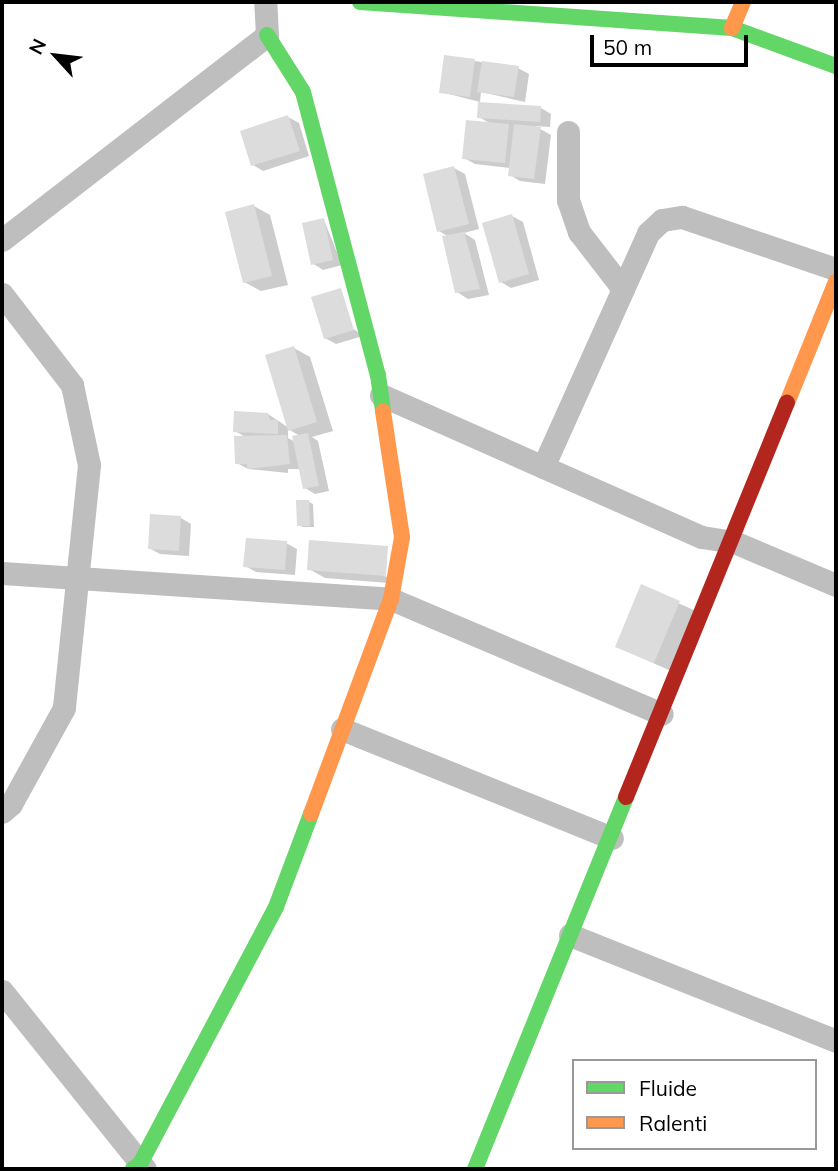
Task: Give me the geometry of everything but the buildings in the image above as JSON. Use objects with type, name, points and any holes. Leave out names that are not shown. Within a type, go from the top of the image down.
[{"type":"street","points":[[2,991],[139,1167],[276,907],[391,599],[402,537],[381,395],[303,92],[267,35],[265,2]]},
{"type":"street","points":[[360,2],[732,28],[836,66]]},
{"type":"street","points":[[732,28],[743,2]]},
{"type":"street","points":[[2,240],[267,35]]},
{"type":"street","points":[[568,132],[568,200],[579,232],[623,289]]},
{"type":"street","points":[[542,467],[648,233],[662,220],[682,217],[836,269]]},
{"type":"street","points":[[475,1169],[834,293]]},
{"type":"street","points":[[2,294],[72,385],[89,465],[80,579],[64,708],[11,804],[2,812]]},
{"type":"street","points":[[381,395],[702,537],[734,542],[836,585]]},
{"type":"street","points":[[2,573],[391,599],[662,714]]},
{"type":"street","points":[[342,729],[612,838]]},
{"type":"street","points":[[570,935],[836,1041]]},
{"type":"traffic: fast","points":[[360,2],[732,28],[836,66]]},
{"type":"traffic: fast","points":[[267,35],[303,92],[378,375],[383,411]]},
{"type":"traffic: fast","points":[[475,1169],[626,797]]},
{"type":"traffic: fast","points":[[133,1169],[140,1164],[276,907],[311,814]]},
{"type":"traffic: slow","points":[[732,28],[743,2]]},
{"type":"traffic: slow","points":[[787,403],[836,282]]},
{"type":"traffic: slow","points":[[311,814],[391,599],[402,537],[383,411]]},
{"type":"traffic: jam","points":[[626,797],[787,403]]}]
